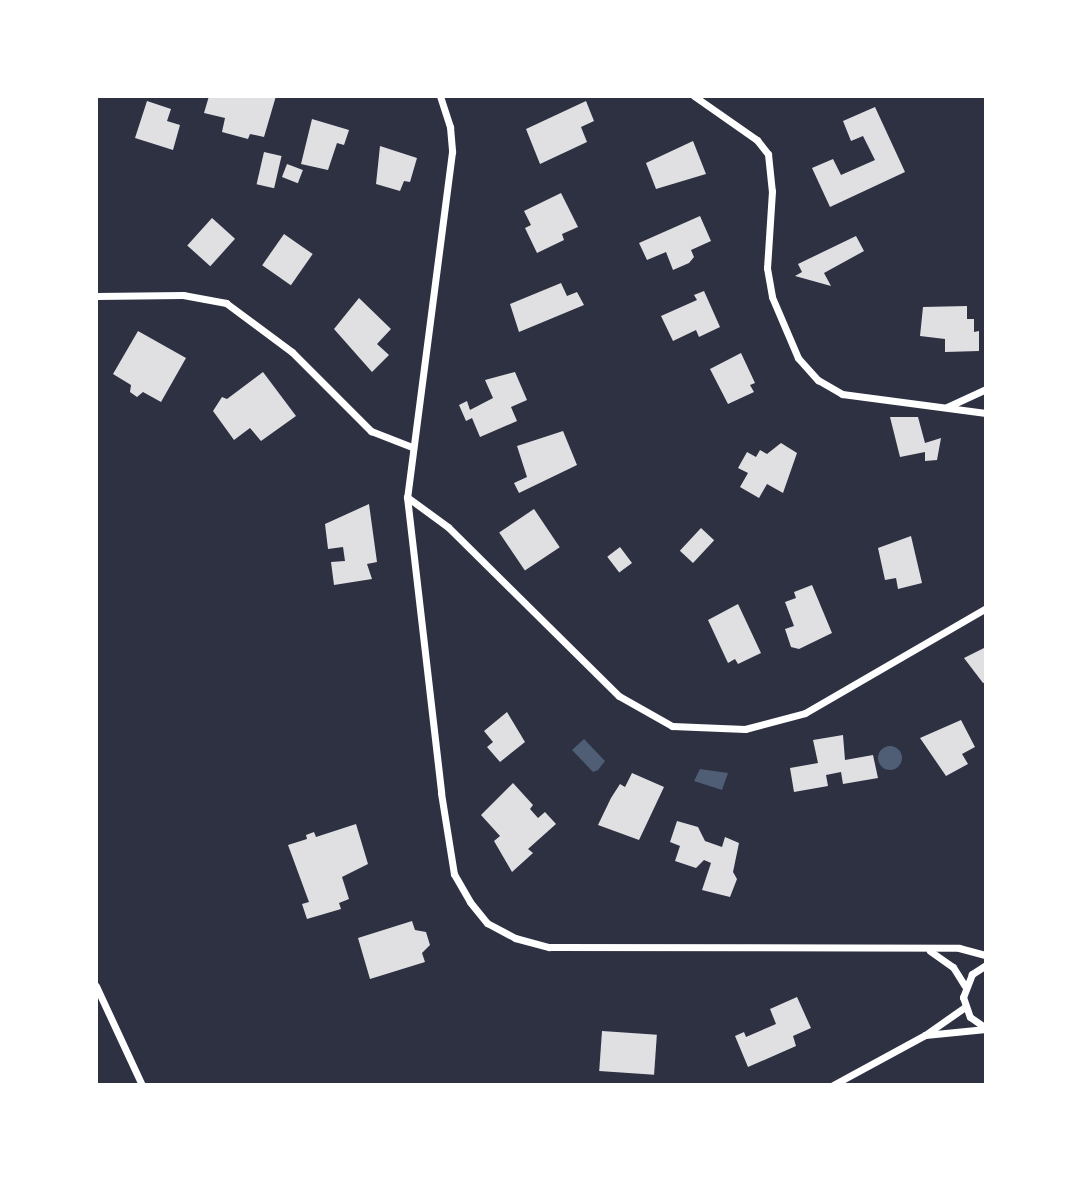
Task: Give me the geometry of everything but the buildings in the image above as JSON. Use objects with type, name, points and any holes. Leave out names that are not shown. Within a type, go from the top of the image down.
[{"type":"street","points":[[439,96],[450,127],[452,152],[407,497],[431,723],[454,874],[486,923],[515,939],[549,947],[929,951],[986,949]]},
{"type":"street","points":[[694,96],[757,140],[768,154],[772,191],[767,268],[779,319],[798,358],[818,380],[842,394],[986,413]]},
{"type":"street","points":[[96,296],[183,295],[226,303],[292,352],[371,431],[412,447]]},
{"type":"street","points":[[946,407],[986,389]]},
{"type":"street","points":[[407,497],[448,527],[618,696],[672,726],[745,729],[805,713],[986,608]]},
{"type":"street","points":[[974,948],[986,955]]},
{"type":"street","points":[[929,951],[953,967],[965,986]]},
{"type":"street","points":[[986,965],[972,974],[965,986],[965,1007],[986,1028]]},
{"type":"street","points":[[96,986],[142,1085]]},
{"type":"street","points":[[833,1085],[925,1035],[965,1007]]},
{"type":"street","points":[[925,1035],[986,1028]]},
{"type":"water","points":[[584,739],[605,761],[593,772],[572,750]]},
{"type":"water","points":[[890,746],[898,750],[902,758],[898,766],[890,770],[882,766],[878,758],[882,750]]},
{"type":"water","points":[[700,769],[728,773],[722,790],[694,781]]}]
